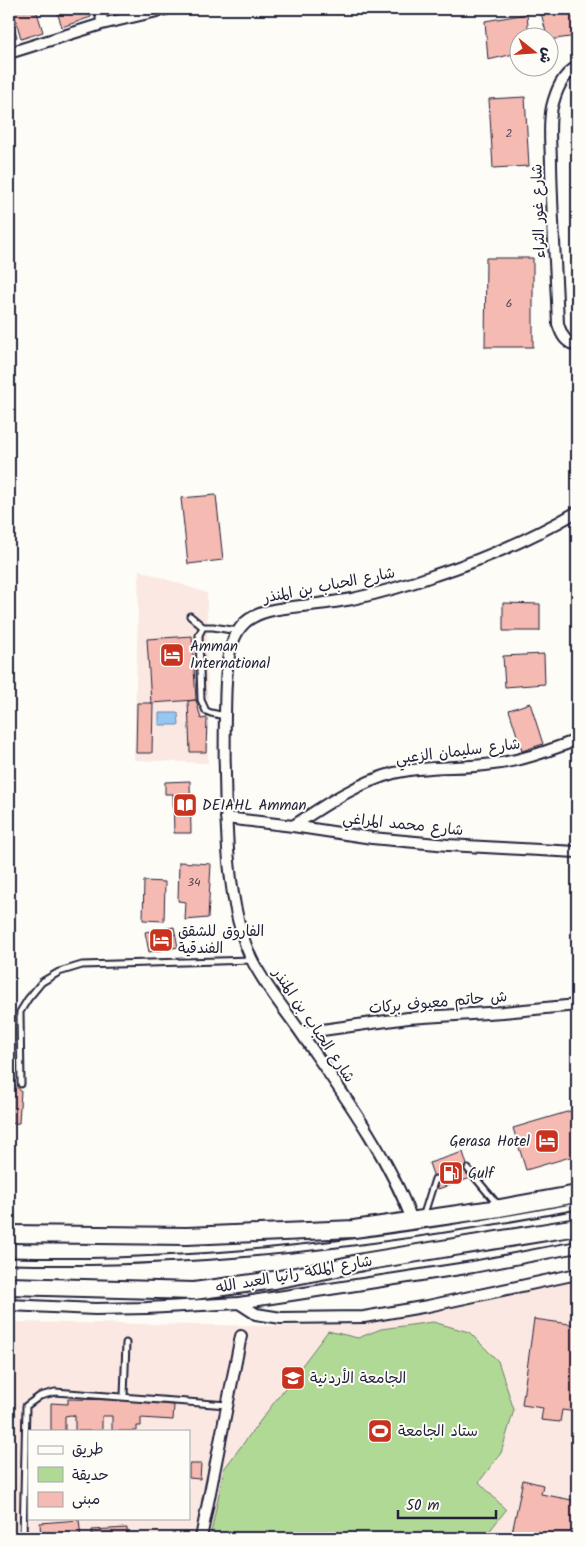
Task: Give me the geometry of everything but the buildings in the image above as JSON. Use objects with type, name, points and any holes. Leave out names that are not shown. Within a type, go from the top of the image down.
[{"type":"main road","points":[[9,1234],[187,1236],[354,1229],[500,1208],[577,1194]]},
{"type":"main road","name":"شارع الملكة رانيا العبد الله","points":[[9,1286],[194,1291],[274,1280],[372,1260],[577,1227]]},
{"type":"street","points":[[101,9],[102,24]]},
{"type":"street","points":[[9,53],[102,24],[166,9]]},
{"type":"street","name":"شارع غور الثراء","points":[[577,67],[567,74],[560,84],[551,110],[550,125],[558,324],[566,342],[577,346]]},
{"type":"street","name":"شارع الحباب بن المنذر","points":[[417,1220],[362,1124],[252,960],[244,939],[237,915],[230,874],[226,818],[225,688],[228,659],[238,631],[243,623],[254,616],[274,610],[353,599],[402,586],[479,560],[550,528],[577,512]]},
{"type":"street","name":"شارع سليمان الزعبي","points":[[293,826],[356,788],[395,773],[509,762],[577,740]]},
{"type":"street","name":"شارع محمد المراغي","points":[[226,818],[372,838],[448,845],[577,852]]},
{"type":"street","name":"ش حاتم معيوف بركات","points":[[301,1033],[408,1018],[577,1005]]},
{"type":"street","points":[[9,1305],[95,1309],[147,1308],[239,1302],[473,1267],[577,1247]]},
{"type":"street","points":[[239,1302],[256,1314],[282,1318],[364,1318],[577,1274]]},
{"type":"street","points":[[200,1538],[241,1336]]},
{"type":"lane","points":[[190,616],[202,627],[238,631]]},
{"type":"lane","points":[[202,627],[199,635],[201,700],[206,711],[225,716]]},
{"type":"lane","points":[[21,1084],[20,1012],[42,982],[59,972],[82,965],[252,960]]},
{"type":"lane","points":[[468,1169],[500,1208]]},
{"type":"lane","points":[[417,1220],[434,1179]]},
{"type":"lane","points":[[9,1261],[64,1262],[241,1254],[434,1231],[577,1206]]},
{"type":"lane","points":[[124,1396],[126,1343]]},
{"type":"lane","points":[[23,1538],[26,1406],[40,1396],[55,1392],[227,1405]]},
{"type":"shaded area","name":"Amman International","points":[[139,570],[207,593],[208,763],[134,760]]},
{"type":"shaded area","name":"الجامعة الأردنية","points":[[577,1281],[577,1538],[9,1538],[9,1322],[275,1326],[338,1325],[386,1321]]},
{"type":"green space","name":"ستاد الجامعة","points":[[433,1322],[469,1332],[498,1361],[514,1410],[501,1453],[479,1482],[506,1510],[484,1538],[210,1538],[224,1469],[328,1331],[358,1338],[381,1329]]},
{"type":"water","points":[[159,713],[178,713],[179,725],[159,725]]},
{"type":"place","name":"Amman International","points":[[172,655]]},
{"type":"place","name":"DEIAHL Amman","points":[[185,805]]},
{"type":"place","name":"الفاروق للشقق الفندقية","points":[[161,940]]},
{"type":"place","name":"Gerasa Hotel","points":[[547,1141]]},
{"type":"place","name":"Gulf","points":[[451,1173]]},
{"type":"place","name":"الجامعة الأردنية","points":[[293,1378]]},
{"type":"place","name":"ستاد الجامعة","points":[[380,1431]]}]
